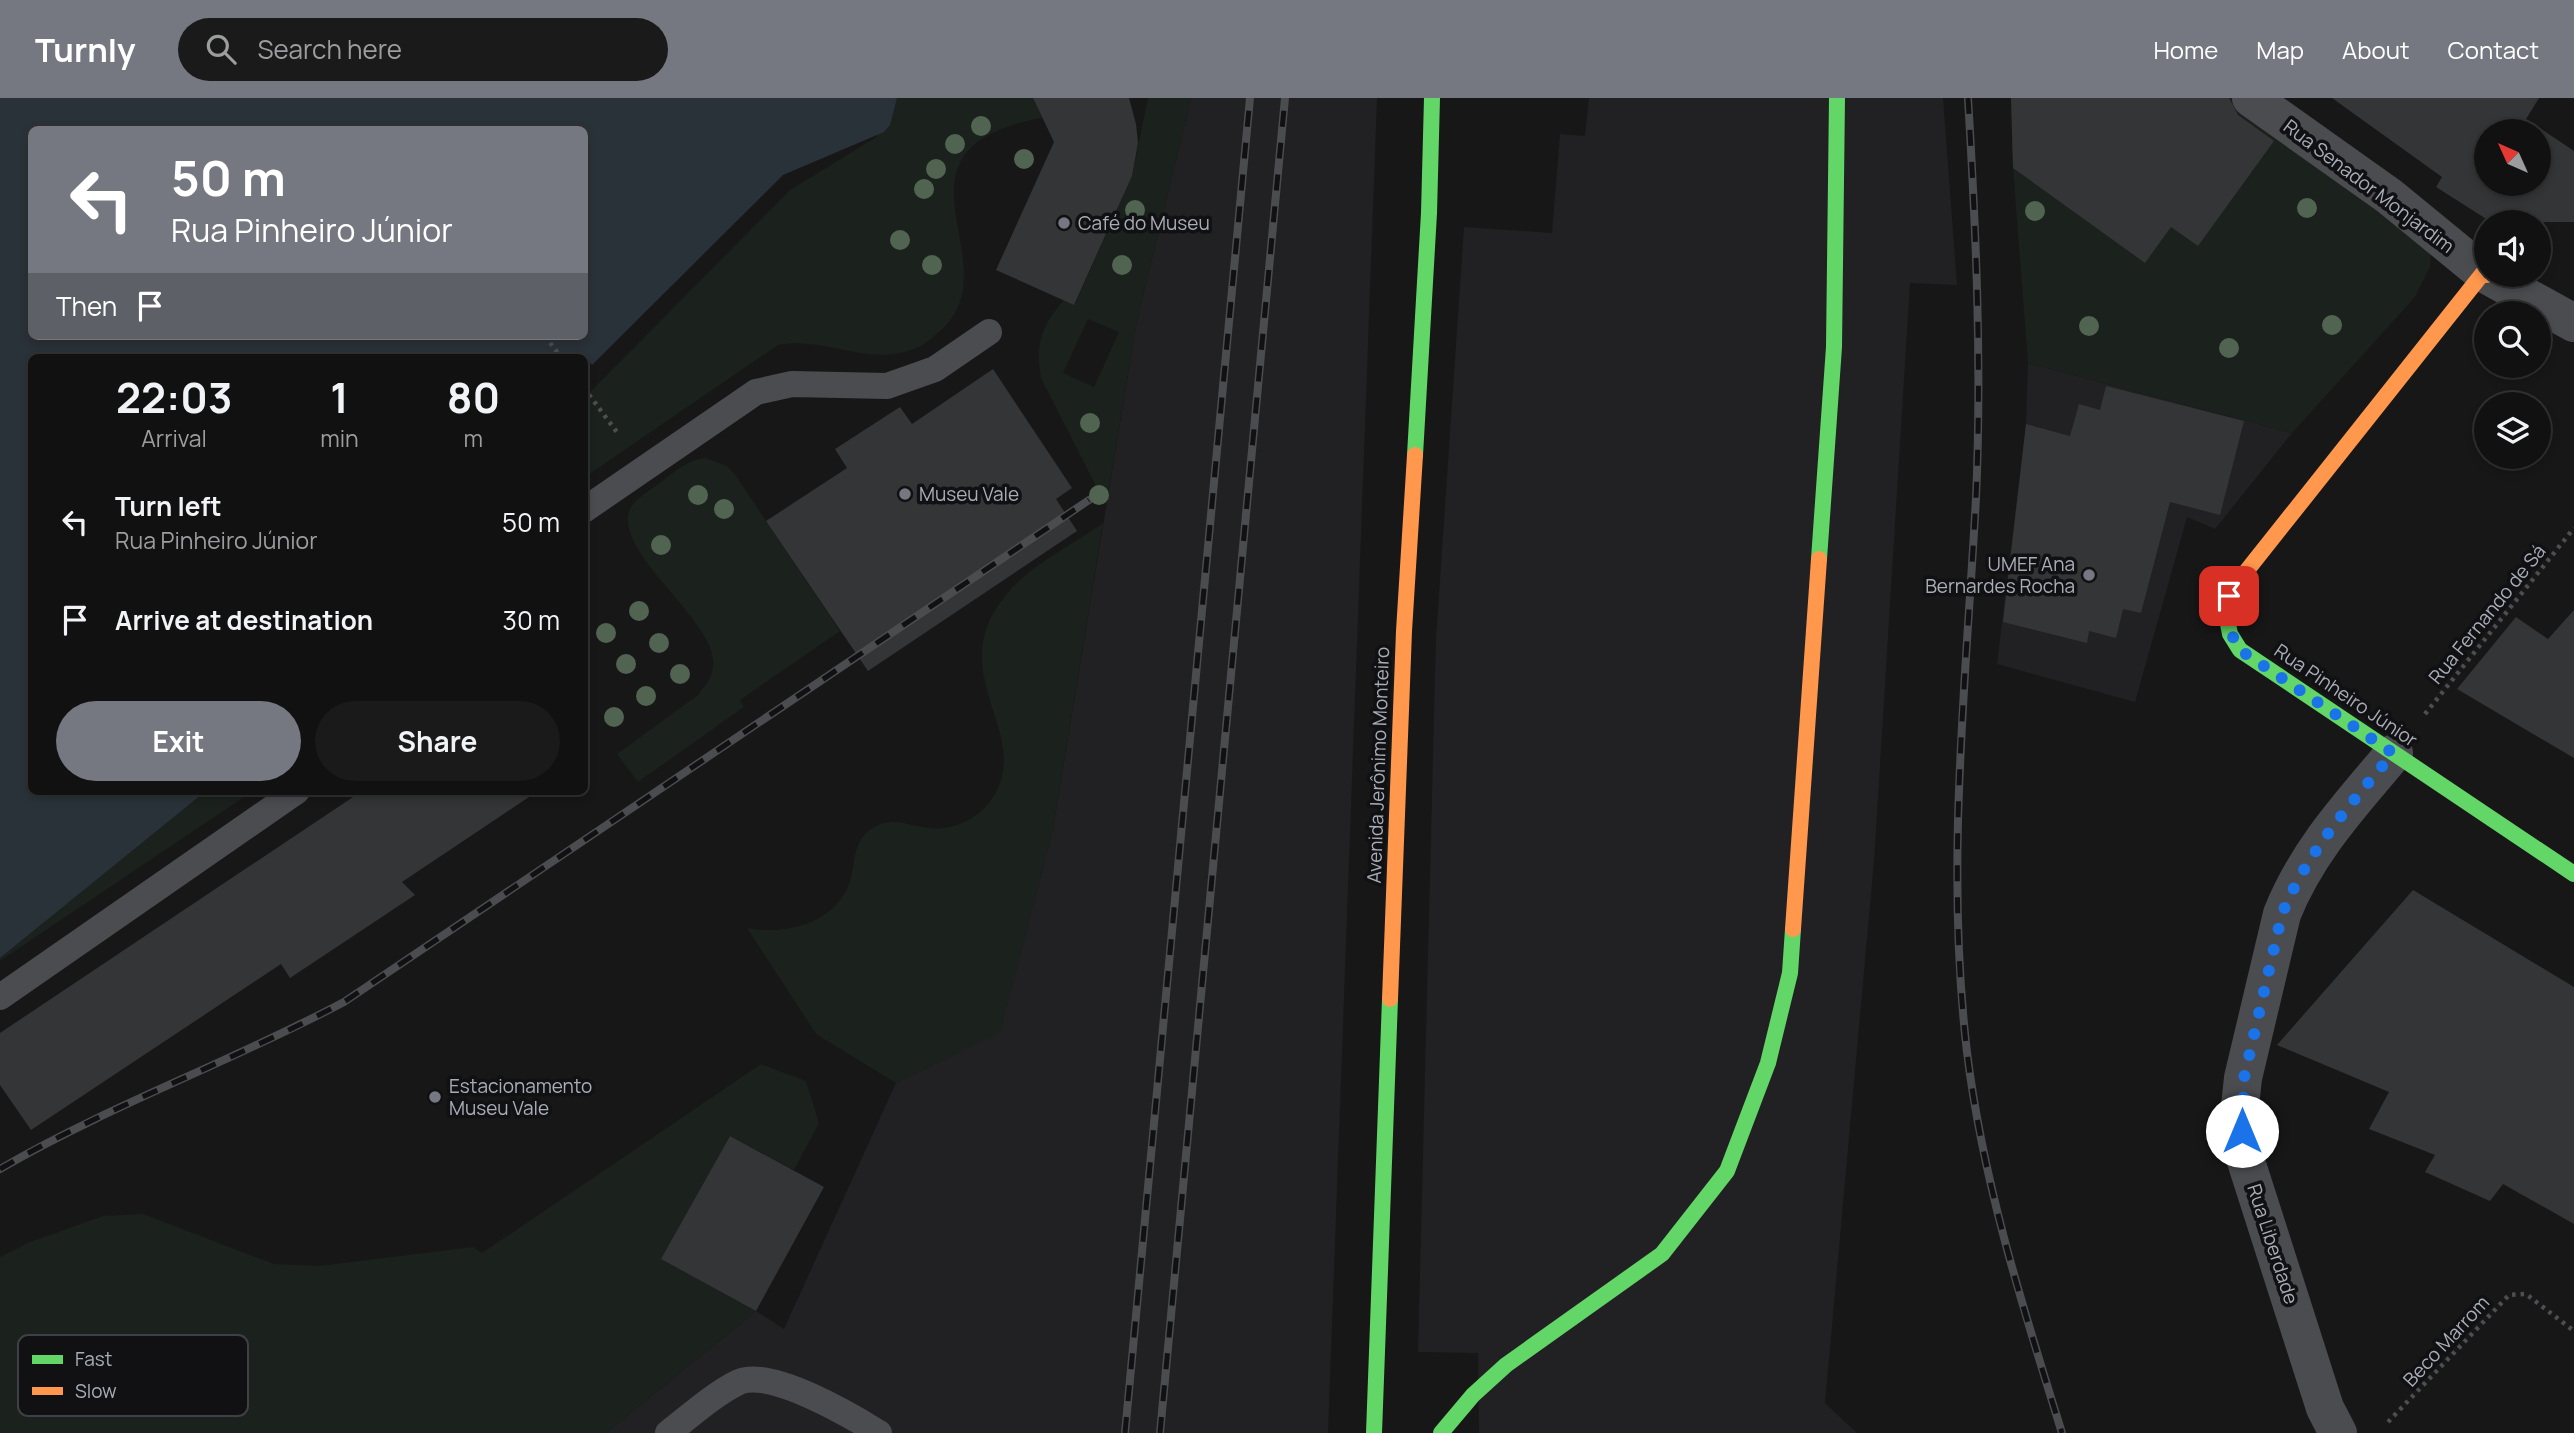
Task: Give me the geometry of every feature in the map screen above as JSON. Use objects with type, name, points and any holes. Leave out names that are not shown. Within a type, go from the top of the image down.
[{"type":"street","name":"Avenida Jerônimo Monteiro","points":[[1374,1433],[1405,631],[1429,213],[1432,98]]},
{"type":"street","points":[[1441,1433],[1473,1395],[1506,1365],[1662,1254],[1727,1171],[1768,1063],[1790,973],[1834,347],[1837,98]]},
{"type":"street","name":"Rua Senador Monjardim","points":[[2250,98],[2389,196],[2474,264]]},
{"type":"street","name":"Rua Pinheiro Júnior","points":[[2476,287],[2237,583],[2225,610],[2231,638],[2240,650],[2574,874]]},
{"type":"street","name":"Rua Senador Monjardim","points":[[2509,287],[2574,323]]},
{"type":"street","name":"Rua Liberdade","points":[[2338,1433],[2325,1408],[2244,1155],[2240,1106],[2282,914],[2292,889],[2327,833],[2393,753]]},
{"type":"lane","points":[[588,507],[757,393],[792,384],[887,386],[935,369],[989,332]]},
{"type":"lane","points":[[0,997],[291,795]]},
{"type":"lane","points":[[668,1433],[728,1388],[755,1377],[779,1381],[879,1433]]},
{"type":"path","points":[[548,340],[559,354]]},
{"type":"path","points":[[588,393],[621,437]]},
{"type":"path","name":"Rua Fernando de Sá","points":[[2421,718],[2574,528]]},
{"type":"path","name":"Beco Marrom","points":[[2387,1424],[2509,1295],[2526,1294],[2574,1331]]},
{"type":"shaded area","points":[[0,98],[897,98],[890,125],[884,132],[783,175],[592,365],[588,354],[28,354],[28,795],[201,795],[0,958]]},
{"type":"shaded area","points":[[783,98],[1034,98],[1042,118],[992,133],[965,155],[955,182],[955,211],[964,274],[959,304],[940,331],[921,346],[896,354],[862,353],[812,344],[778,345],[588,475],[588,394],[790,190],[878,136]]},
{"type":"shaded area","points":[[1148,98],[1191,98],[1137,320],[1106,506],[1041,378],[1039,356],[1045,327],[1056,309],[1064,300],[1075,304],[1132,176]],"holes":[[[1088,319],[1119,332],[1094,387],[1063,373]]]},
{"type":"shaded area","points":[[1191,98],[1377,98],[1328,1433],[606,1433],[756,1311],[784,1329],[896,1083],[1000,1032],[1053,829],[1137,320]]},
{"type":"shaded area","points":[[1589,98],[1943,98],[1957,285],[1910,283],[1874,861],[1825,1403],[1857,1433],[1479,1433],[1478,1353],[1418,1352],[1436,639],[1464,227],[1552,233],[1560,134],[1585,136]]},
{"type":"shaded area","points":[[2011,98],[2238,98],[2431,251],[2430,267],[2415,297],[2292,433],[2028,363],[2013,168]]},
{"type":"shaded area","name":"UMEF Ana Bernardes Rocha","points":[[2028,363],[2292,433],[2215,529],[2187,517],[2135,702],[1997,664],[2026,424]]},
{"type":"shaded area","points":[[705,458],[727,466],[736,476],[840,631],[740,700],[744,707],[638,782],[617,754],[698,695],[710,678],[713,666],[710,648],[700,629],[636,546],[629,527],[630,509],[641,496],[678,469]]},
{"type":"shaded area","points":[[1103,523],[1053,829],[1000,1033],[896,1083],[816,1034],[747,928],[779,930],[811,922],[825,914],[847,890],[856,852],[870,829],[891,822],[930,828],[950,827],[977,815],[991,801],[1003,768],[1002,744],[983,671],[983,645],[991,617],[1022,579]]},
{"type":"shaded area","points":[[201,795],[247,795],[0,961],[0,958]]},
{"type":"shaded area","points":[[761,1064],[806,1081],[819,1123],[794,1170],[730,1136],[662,1259],[756,1311],[606,1433],[0,1433],[0,1257],[30,1242],[103,1216],[143,1214],[274,1264],[319,1266],[473,1247],[482,1253]]},
{"type":"building","name":"Café do Museu","points":[[1033,98],[1129,98],[1136,124],[1138,143],[1132,176],[1074,305],[996,270],[1054,142]]},
{"type":"building","points":[[2011,98],[2229,98],[2238,115],[2274,141],[2198,246],[2171,227],[2145,263],[2013,168]]},
{"type":"building","points":[[2332,98],[2539,98],[2526,119],[2474,119],[2474,196],[2552,196],[2552,136],[2574,151],[2574,222],[2551,222],[2551,210],[2474,211],[2436,187],[2442,177]]},
{"type":"building","name":"Museu Vale","points":[[993,369],[1072,488],[1056,499],[1077,531],[868,671],[766,521],[847,468],[835,449],[900,407],[912,424]]},
{"type":"building","name":"UMEF Ana Bernardes Rocha","points":[[2106,386],[2244,421],[2220,515],[2170,502],[2141,613],[2123,609],[2116,638],[2089,631],[2087,643],[2003,622],[2026,424],[2070,436],[2079,404],[2100,410]]},
{"type":"building","points":[[2574,610],[2574,758],[2457,689],[2516,617],[2548,639]]},
{"type":"building","points":[[356,795],[532,795],[402,882],[415,895],[290,978],[281,964],[31,1130],[0,1085],[0,1033]]},
{"type":"building","points":[[2413,890],[2574,987],[2574,1224],[2503,1184],[2490,1201],[2425,1172],[2435,1155],[2369,1129],[2389,1092],[2277,1045]]},
{"type":"building","points":[[730,1136],[824,1187],[756,1311],[661,1259]]},
{"type":"railway","points":[[1125,1433],[1250,98]]},
{"type":"railway","points":[[1160,1433],[1285,98]]},
{"type":"railway","points":[[1968,98],[1976,248],[1978,398],[1976,498],[1959,775],[1958,913],[1961,983],[1967,1052],[1983,1149],[2019,1292],[2062,1433]]},
{"type":"railway","points":[[0,1169],[84,1124],[344,1002],[1089,500]]},
{"type":"traffic: fast","points":[[1415,455],[1429,213],[1432,98]]},
{"type":"traffic: fast","points":[[1819,559],[1834,347],[1837,98]]},
{"type":"traffic: fast","points":[[2226,614],[2230,634],[2240,650],[2574,874]]},
{"type":"traffic: fast","points":[[1441,1433],[1473,1395],[1506,1365],[1662,1254],[1727,1171],[1768,1063],[1790,973],[1793,929]]},
{"type":"traffic: fast","points":[[1374,1433],[1390,999]]},
{"type":"traffic: slow","points":[[2226,614],[2228,601],[2237,583],[2474,284]]},
{"type":"traffic: slow","points":[[1390,999],[1404,631],[1415,455]]},
{"type":"traffic: slow","points":[[1793,929],[1819,559]]},
{"type":"place","name":"Café do Museu","points":[[1064,223]]},
{"type":"place","name":"Museu Vale","points":[[905,494]]},
{"type":"place","name":"UMEF Ana Bernardes Rocha","points":[[2089,575]]},
{"type":"place","name":"Estacionamento Museu Vale","points":[[435,1097]]},
{"type":"route","points":[[2229,596],[2225,610],[2226,624],[2231,638],[2240,650],[2393,753],[2304,865],[2282,914],[2244,1078],[2240,1106],[2242,1131]]}]
